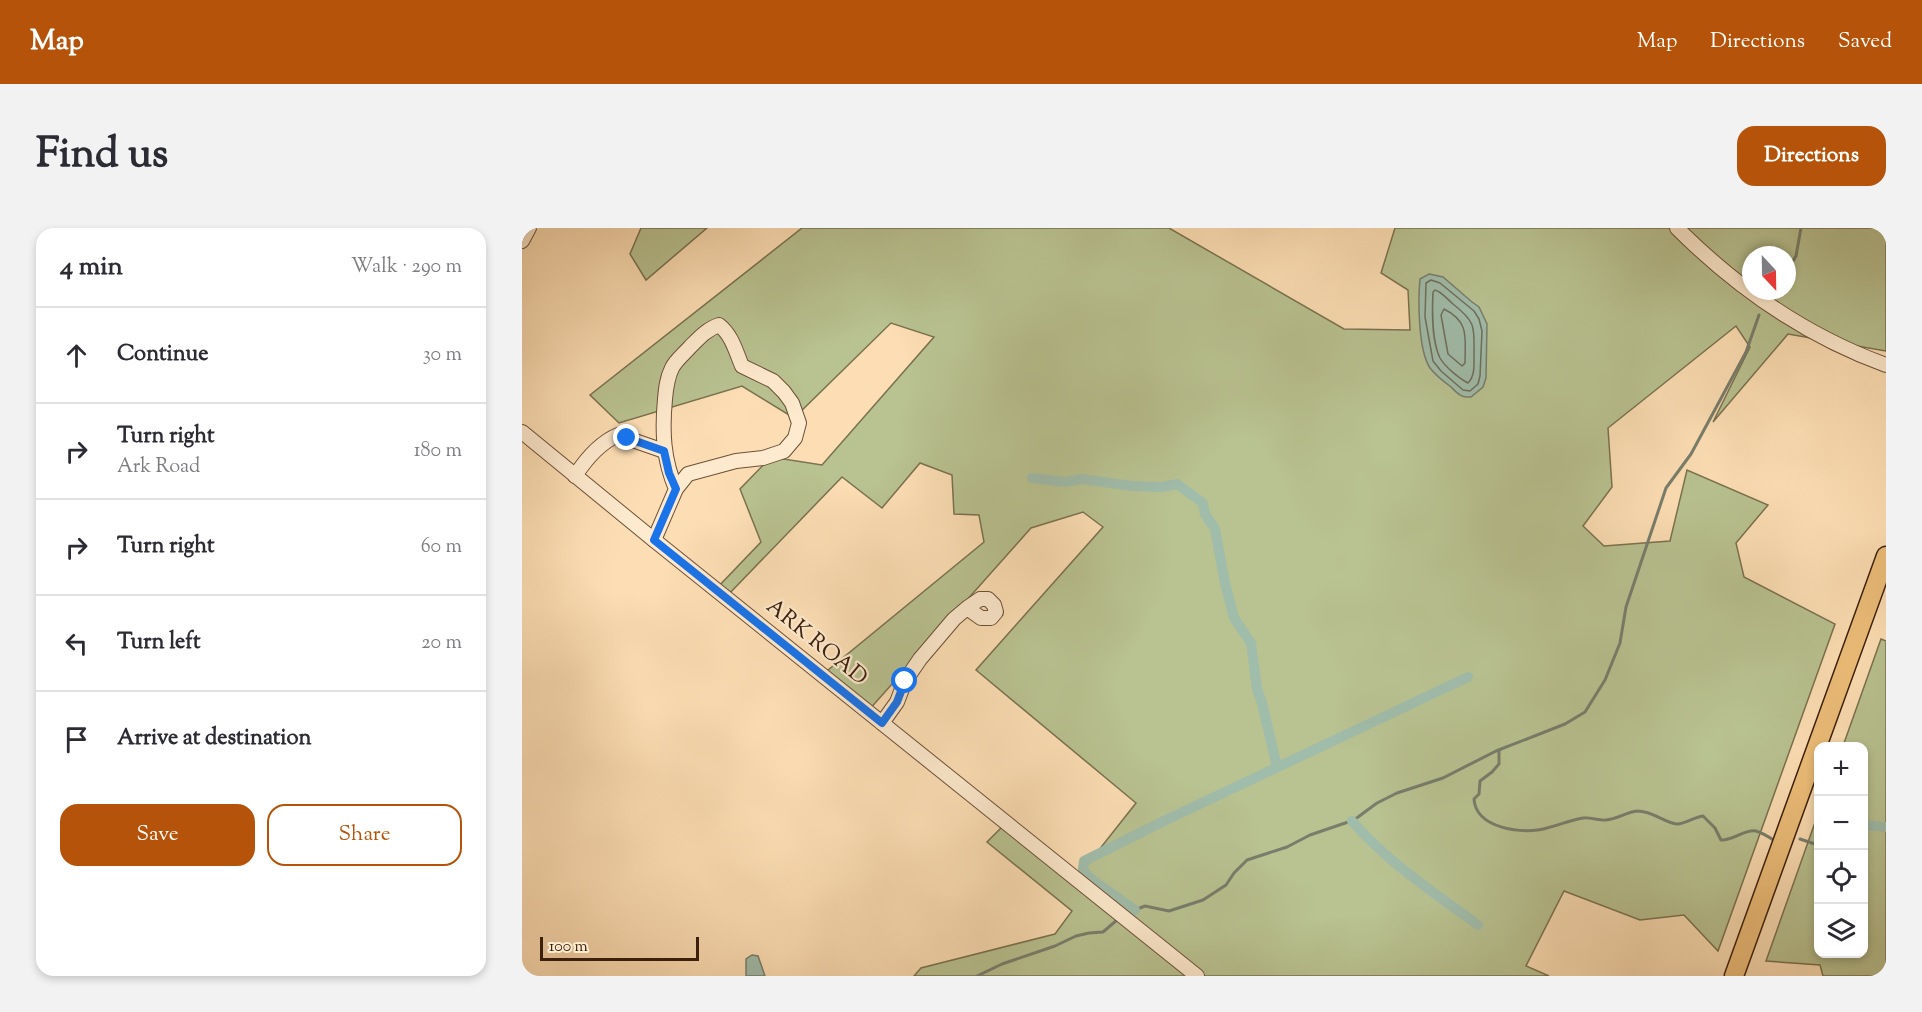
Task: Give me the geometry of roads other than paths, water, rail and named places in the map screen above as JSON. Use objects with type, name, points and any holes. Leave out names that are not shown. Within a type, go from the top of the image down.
[{"type":"main road","points":[[1734,976],[1886,556]]},
{"type":"street","points":[[522,242],[529,228]]},
{"type":"street","points":[[1677,228],[1744,288],[1769,306],[1808,330],[1886,365]]},
{"type":"street","points":[[654,540],[676,489],[688,474],[736,461],[763,458],[784,451],[795,438],[799,423],[792,403],[773,381],[742,366],[735,347],[724,328],[719,325],[700,336],[673,365],[667,379],[662,427],[664,451],[669,473],[676,489]]},
{"type":"street","name":"ARK ROAD","points":[[522,432],[1197,976]]},
{"type":"street","points":[[575,476],[592,454],[608,440],[618,435],[664,451]]},
{"type":"street","points":[[882,723],[897,702],[905,681],[920,659],[954,619],[967,608]]},
{"type":"water","points":[[1429,274],[1443,277],[1479,307],[1487,324],[1486,378],[1483,387],[1471,397],[1464,397],[1457,393],[1434,373],[1426,360],[1420,325],[1419,288],[1420,279]]},
{"type":"water","points":[[752,955],[758,956],[765,976],[746,976],[746,959]]},
{"type":"waterway","points":[[1796,256],[1801,228]]},
{"type":"waterway","points":[[1135,910],[1145,906],[1169,911],[1203,900],[1226,885],[1247,860],[1287,847],[1310,835],[1354,820],[1377,803],[1397,793],[1443,778],[1496,751],[1565,724],[1585,712],[1605,680],[1620,643],[1626,607],[1666,488],[1691,454],[1746,352],[1759,315]]},
{"type":"waterway","points":[[1032,478],[1065,482],[1082,479],[1132,486],[1162,487],[1177,484],[1203,503],[1205,514],[1215,529],[1234,618],[1251,643],[1257,689],[1277,767]]},
{"type":"waterway","points":[[1135,910],[1090,878],[1083,869],[1084,861],[1468,677]]},
{"type":"waterway","points":[[1499,750],[1499,764],[1480,781],[1479,794],[1474,799],[1483,817],[1503,827],[1514,830],[1537,830],[1578,819],[1606,820],[1637,811],[1649,813],[1677,824],[1703,816],[1715,828],[1721,840],[1756,831],[1775,841]]},
{"type":"waterway","points":[[1352,821],[1380,850],[1478,925]]},
{"type":"waterway","points":[[1868,825],[1886,827]]},
{"type":"waterway","points":[[1800,839],[1814,844]]},
{"type":"waterway","points":[[977,976],[1076,936],[1103,932],[1117,920]]}]
